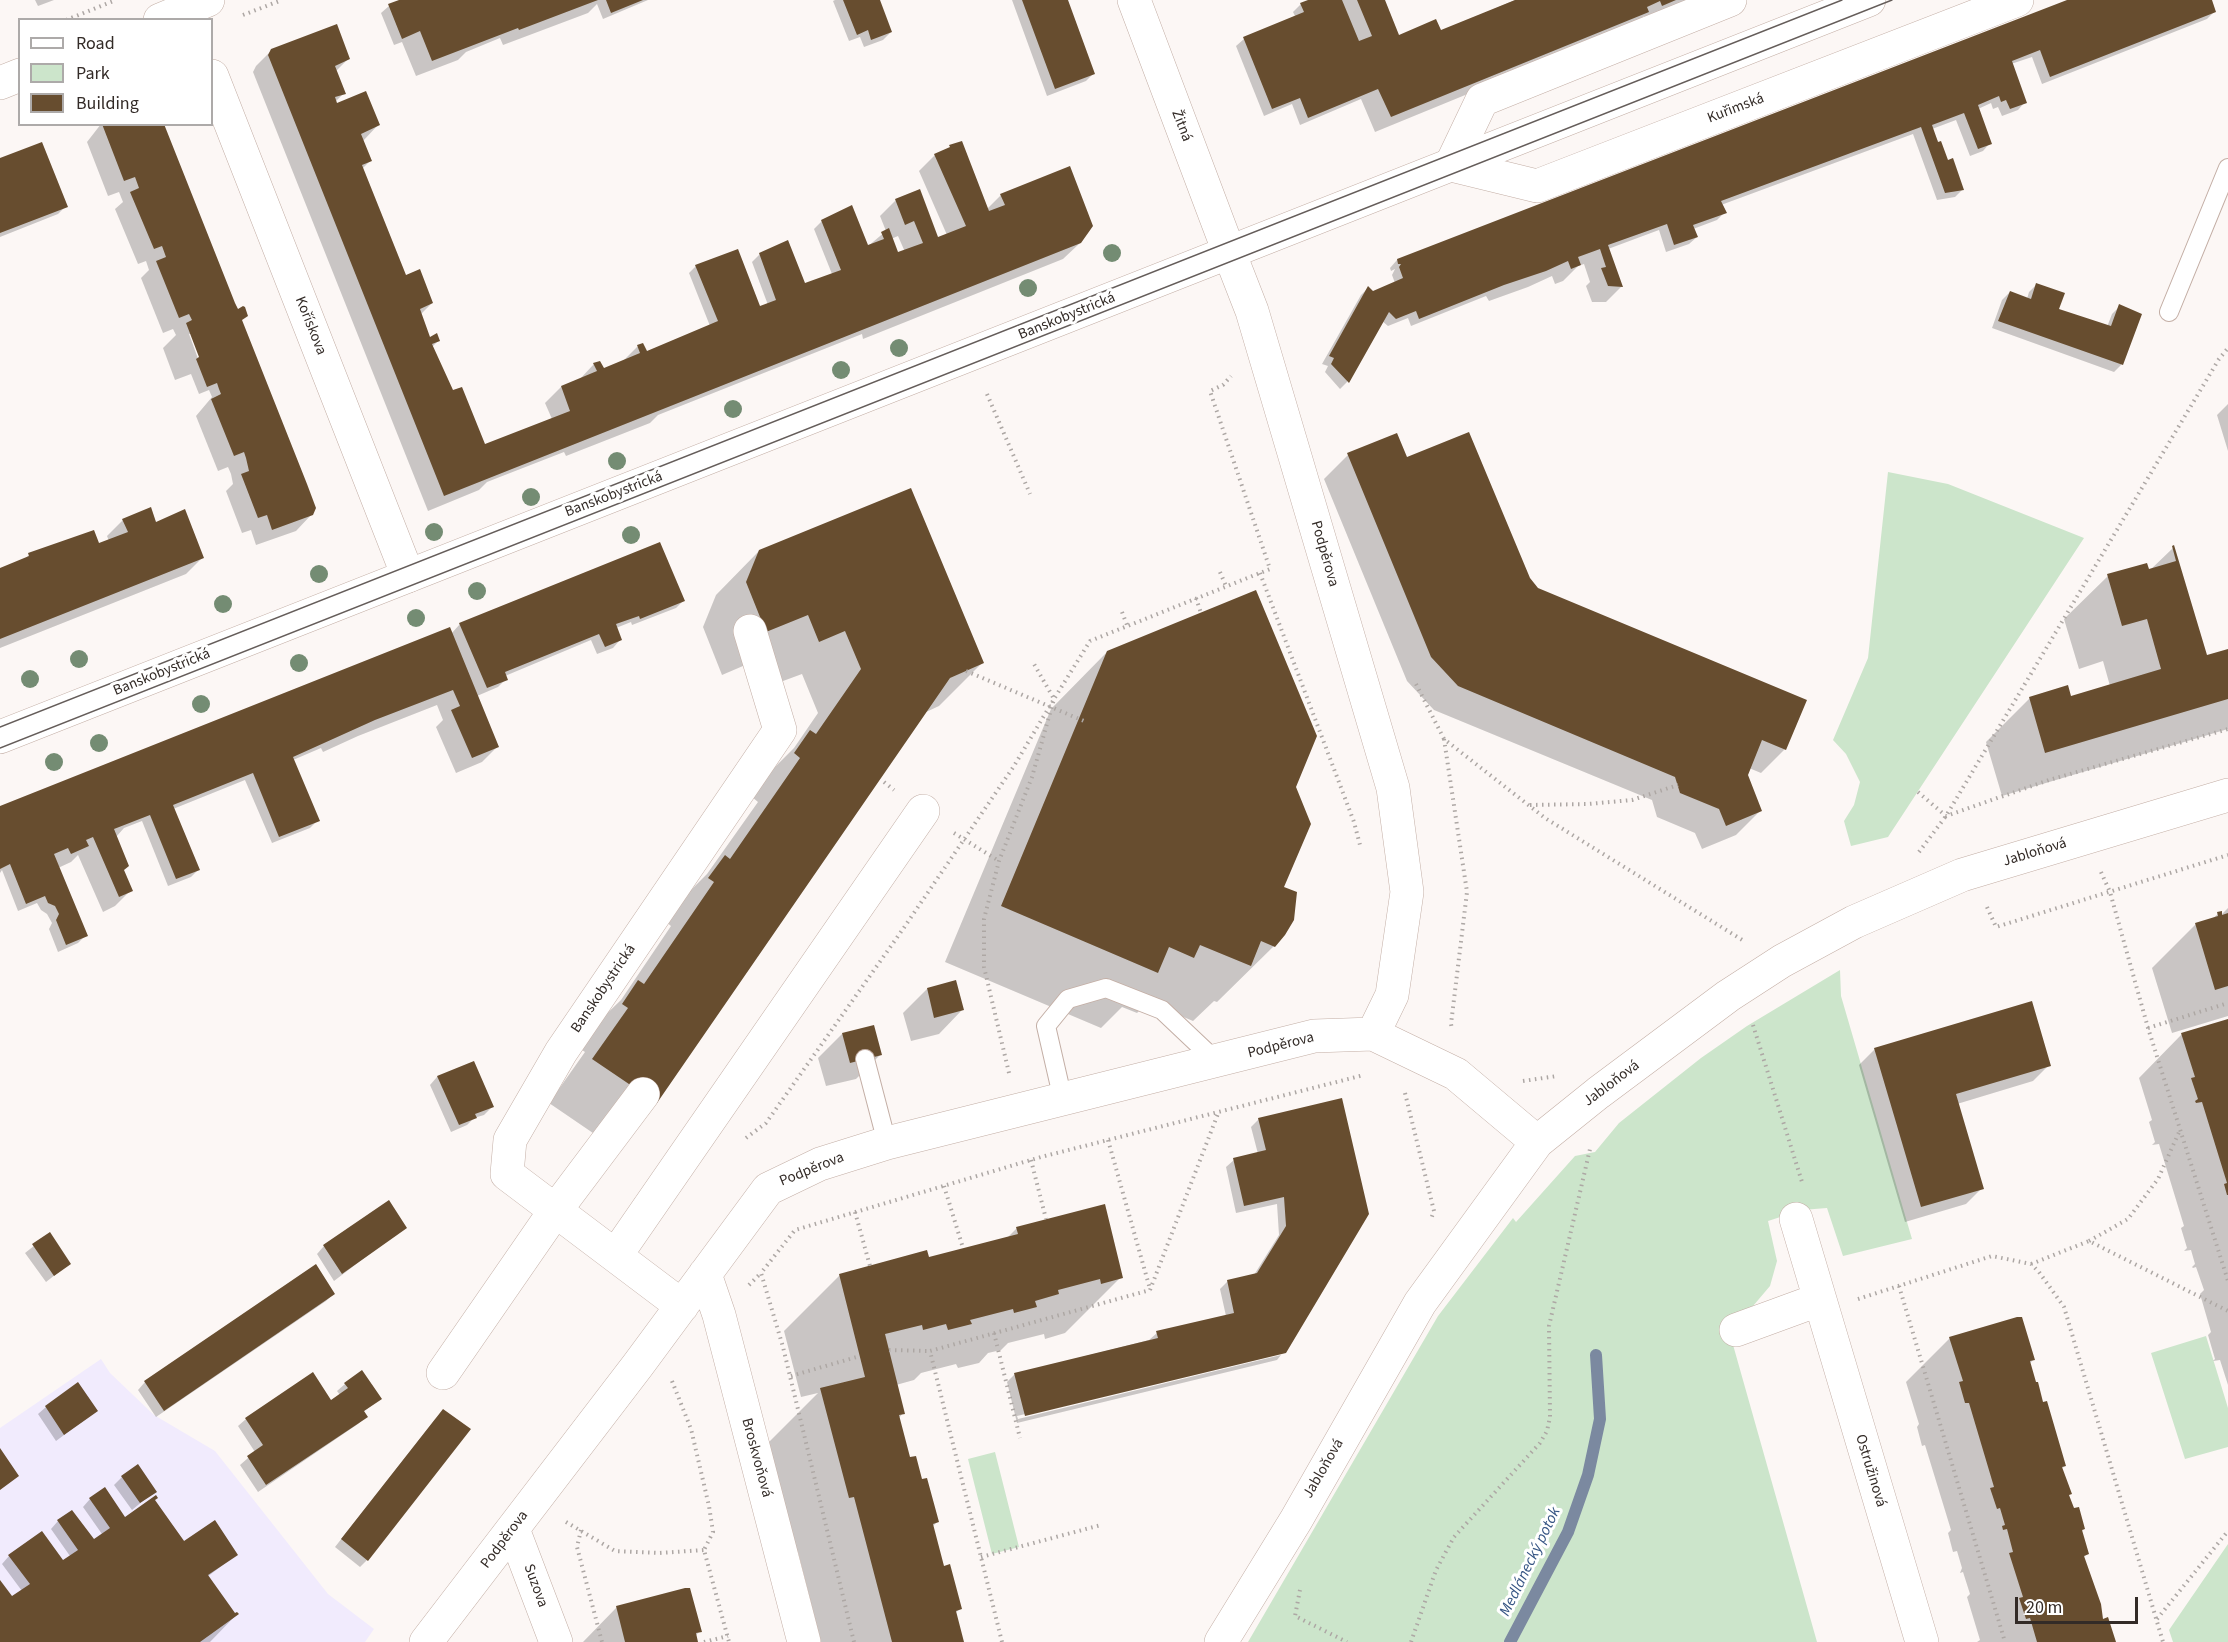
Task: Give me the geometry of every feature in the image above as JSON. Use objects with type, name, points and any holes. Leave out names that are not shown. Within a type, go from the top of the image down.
[{"type":"street","name":"Žitná","points":[[1134,0],[1229,252]]},
{"type":"street","points":[[1451,165],[1482,100],[1730,0]]},
{"type":"street","points":[[1229,252],[1869,0]]},
{"type":"street","name":"Kuřimská","points":[[1451,165],[1537,186],[2017,0]]},
{"type":"street","points":[[0,83],[18,76]]},
{"type":"street","name":"Kořískova","points":[[213,79],[408,576]]},
{"type":"street","name":"Banskobystrická","points":[[0,737],[1229,252]]},
{"type":"street","name":"Podpěrova","points":[[1229,252],[1252,311],[1392,788],[1407,892],[1392,996],[1373,1034]]},
{"type":"street","name":"Banskobystrická","points":[[682,1306],[507,1174],[510,1140],[561,1052],[780,730],[750,631]]},
{"type":"street","name":"Jabloňová","points":[[1221,1642],[1296,1520],[1420,1303],[1537,1142],[1598,1093],[1728,996],[1782,961],[1854,922],[1962,875],[2228,795]]},
{"type":"street","points":[[616,1255],[923,811]]},
{"type":"street","name":"Podpěrova","points":[[426,1642],[656,1341],[768,1189],[820,1164],[887,1143],[1314,1036],[1373,1034],[1456,1074],[1537,1142]]},
{"type":"street","points":[[443,1373],[555,1211],[642,1094]]},
{"type":"street","name":"Ostružinová","points":[[1796,1219],[1834,1301],[1922,1642]]},
{"type":"street","name":"Broskvoňová","points":[[705,1274],[719,1315],[804,1642]]},
{"type":"street","points":[[1736,1330],[1834,1301]]},
{"type":"street","name":"Suzova","points":[[522,1517],[556,1642]]},
{"type":"lane","points":[[2169,312],[2228,168]]},
{"type":"lane","points":[[1063,1100],[1046,1026],[1068,999],[1106,988],[1162,1010],[1217,1062]]},
{"type":"lane","points":[[865,1059],[887,1143]]},
{"type":"path","points":[[71,18],[116,0]]},
{"type":"path","points":[[1918,853],[1946,816],[2219,359],[2228,348]]},
{"type":"path","points":[[741,1142],[766,1123],[903,929],[1014,766],[1090,640],[1270,569],[1210,391],[1223,385],[1230,378],[1232,371]]},
{"type":"path","points":[[987,394],[1030,494]]},
{"type":"path","points":[[1220,572],[1226,586]]},
{"type":"path","points":[[1260,573],[1354,822],[1362,855]]},
{"type":"path","points":[[1196,598],[1201,613]]},
{"type":"path","points":[[1122,612],[1127,625]]},
{"type":"path","points":[[1011,1083],[984,967],[984,920],[999,861],[1032,777],[1054,699],[1034,664]]},
{"type":"path","points":[[966,671],[1084,721]]},
{"type":"path","points":[[1416,684],[1444,739],[1467,891],[1451,1024],[1452,1032]]},
{"type":"path","points":[[1946,816],[2049,780],[2228,729]]},
{"type":"path","points":[[1444,739],[1545,818],[1745,942]]},
{"type":"path","points":[[1529,805],[1588,804],[1632,800],[1678,785]]},
{"type":"path","points":[[1918,792],[1946,816]]},
{"type":"path","points":[[2087,837],[2110,892],[2148,1028],[2228,1281]]},
{"type":"path","points":[[963,839],[999,861]]},
{"type":"path","points":[[1986,904],[1996,927],[2228,855]]},
{"type":"path","points":[[1736,948],[1754,936]]},
{"type":"path","points":[[1728,996],[1750,1016],[1802,1182]]},
{"type":"path","points":[[2148,1028],[2228,1003]]},
{"type":"path","points":[[854,1642],[791,1376],[761,1273],[795,1230],[1031,1160],[1372,1073]]},
{"type":"path","points":[[1514,1077],[1524,1081],[1558,1076]]},
{"type":"path","points":[[1403,1086],[1434,1211],[1430,1222]]},
{"type":"path","points":[[1150,1290],[1219,1111]]},
{"type":"path","points":[[1834,1301],[1899,1286],[1992,1256],[2031,1264],[2089,1241],[2128,1219],[2158,1179],[2181,1128]]},
{"type":"path","points":[[1108,1140],[1150,1290]]},
{"type":"path","points":[[1411,1642],[1436,1570],[1454,1537],[1540,1443],[1547,1431],[1550,1417],[1550,1326],[1593,1140]]},
{"type":"path","points":[[1031,1160],[1046,1219]]},
{"type":"path","points":[[944,1186],[963,1248]]},
{"type":"path","points":[[855,1212],[870,1266]]},
{"type":"path","points":[[2089,1241],[2228,1311]]},
{"type":"path","points":[[2031,1264],[2064,1307],[2163,1642]]},
{"type":"path","points":[[1899,1286],[2005,1642]]},
{"type":"path","points":[[889,1350],[930,1352],[1150,1290]]},
{"type":"path","points":[[994,1333],[1020,1438]]},
{"type":"path","points":[[656,1341],[691,1429],[710,1506],[713,1532],[704,1550],[729,1642]]},
{"type":"path","points":[[930,1352],[1002,1642]]},
{"type":"path","points":[[791,1376],[860,1356]]},
{"type":"path","points":[[522,1517],[582,1530],[615,1551],[659,1553],[704,1550]]},
{"type":"path","points":[[981,1557],[1101,1525]]},
{"type":"path","points":[[582,1530],[577,1547],[602,1642]]},
{"type":"path","points":[[2157,1620],[2228,1531]]},
{"type":"path","points":[[1300,1587],[1295,1616],[1347,1642]]},
{"type":"path","points":[[704,1642],[728,1636]]},
{"type":"shaded area","points":[[101,1359],[110,1373],[154,1415],[215,1451],[328,1594],[374,1629],[365,1642],[0,1642],[0,1428]]},
{"type":"green space","points":[[1888,472],[1948,484],[2084,538],[1888,837],[1851,846],[1844,821],[1854,805],[1860,782],[1846,754],[1833,740],[1868,658]]},
{"type":"green space","points":[[1840,970],[1841,996],[1912,1239],[1843,1256],[1827,1208],[1802,1210],[1768,1221],[1777,1261],[1770,1286],[1753,1306],[1726,1320],[1817,1642],[1248,1642],[1438,1316],[1513,1218],[1516,1222],[1575,1156],[1595,1152],[1619,1123],[1701,1058],[1747,1026]]},
{"type":"green space","points":[[2206,1336],[2228,1408],[2228,1447],[2185,1459],[2151,1353]]},
{"type":"green space","points":[[995,1452],[1019,1547],[992,1554],[968,1459]]},
{"type":"green space","points":[[2228,1544],[2228,1642],[2173,1642],[2169,1630]]},
{"type":"building","points":[[399,0],[598,0],[432,61],[420,31],[402,39],[388,4]]},
{"type":"building","points":[[606,0],[643,0],[611,13]]},
{"type":"building","points":[[843,0],[880,0],[892,32],[871,40],[868,30],[857,35]]},
{"type":"building","points":[[1022,0],[1068,0],[1095,74],[1055,89]]},
{"type":"building","points":[[1308,0],[1342,0],[1359,41],[1372,36],[1357,0],[1385,0],[1399,35],[1436,19],[1441,30],[1515,0],[1676,0],[1662,6],[1660,1],[1647,7],[1649,12],[1391,117],[1378,89],[1308,118],[1300,98],[1272,109],[1243,37],[1304,12],[1300,3]]},
{"type":"building","points":[[2067,0],[2212,0],[2216,12],[2050,77],[2040,50],[2012,61],[2027,103],[2010,109],[2006,100],[2001,102],[1999,96],[1978,105],[1992,144],[1978,149],[1964,113],[1932,125],[1948,160],[1953,158],[1964,190],[1945,193],[1921,127],[1721,201],[1727,213],[1693,225],[1698,237],[1674,245],[1667,224],[1608,245],[1623,287],[1608,286],[1601,268],[1606,267],[1600,249],[1578,257],[1581,265],[1571,269],[1568,261],[1419,319],[1416,311],[1396,319],[1389,312],[1349,383],[1331,364],[1334,358],[1329,356],[1368,286],[1373,291],[1403,278],[1399,267],[1401,264],[1398,264],[1397,259]]},
{"type":"building","points":[[337,24],[350,59],[335,66],[346,94],[335,97],[337,103],[366,91],[380,125],[361,134],[372,161],[362,165],[406,275],[420,269],[433,303],[420,309],[430,337],[437,333],[440,341],[432,344],[453,390],[462,387],[485,444],[570,411],[561,386],[597,371],[593,363],[600,361],[604,368],[640,353],[637,345],[643,343],[647,351],[718,321],[695,265],[738,249],[760,306],[776,300],[759,253],[788,240],[805,283],[841,270],[821,220],[852,205],[868,245],[884,239],[881,232],[889,228],[898,252],[923,243],[914,221],[905,225],[895,199],[920,189],[938,237],[966,226],[934,154],[950,147],[949,145],[962,141],[989,211],[1005,205],[1000,194],[1070,166],[1093,226],[1081,243],[444,496],[268,55],[271,49]]},
{"type":"building","points":[[103,126],[165,126],[235,303],[238,309],[245,307],[248,316],[242,320],[316,508],[313,515],[272,530],[267,515],[258,518],[241,474],[249,471],[244,452],[234,456],[211,399],[221,394],[217,383],[207,387],[196,359],[199,357],[186,323],[192,320],[189,314],[179,318],[156,261],[166,257],[162,246],[154,249],[130,192],[139,188],[135,177],[124,181]]},
{"type":"building","points":[[42,142],[68,207],[0,233],[0,158]]},
{"type":"building","points":[[2036,283],[2065,293],[2059,309],[2111,326],[2119,304],[2142,314],[2123,365],[1998,321],[2010,291],[2031,299]]},
{"type":"building","points":[[1469,432],[1530,578],[1538,588],[1807,700],[1786,750],[1762,740],[1748,775],[1762,811],[1726,826],[1719,809],[1680,793],[1675,777],[1458,686],[1431,657],[1347,453],[1397,433],[1407,457]]},
{"type":"building","points":[[911,488],[984,663],[950,678],[657,1103],[592,1059],[628,1008],[622,1004],[638,980],[644,984],[714,882],[708,878],[725,855],[730,859],[800,758],[794,753],[810,730],[816,734],[861,669],[845,631],[819,642],[808,615],[766,632],[746,582],[759,550]]},
{"type":"building","points":[[151,507],[156,522],[185,509],[204,558],[0,639],[0,568],[29,556],[28,553],[94,530],[99,543],[128,532],[122,519]]},
{"type":"building","points":[[660,542],[685,601],[640,619],[639,616],[616,624],[622,640],[605,647],[599,634],[505,672],[508,680],[487,688],[459,623]]},
{"type":"building","points":[[2174,545],[2207,655],[2228,649],[2228,699],[2045,753],[2029,697],[2068,685],[2071,696],[2161,669],[2147,619],[2122,626],[2107,574],[2147,563],[2149,569],[2176,561],[2172,546]]},
{"type":"building","points":[[1256,590],[1317,736],[1296,787],[1311,824],[1284,887],[1297,892],[1294,920],[1285,935],[1275,947],[1261,941],[1251,966],[1200,945],[1194,958],[1169,947],[1158,973],[1001,906],[1107,651]]},
{"type":"building","points":[[450,627],[499,747],[472,758],[451,710],[460,706],[453,690],[375,720],[293,757],[320,821],[279,837],[253,773],[173,805],[200,870],[176,879],[150,815],[114,829],[129,866],[124,870],[133,891],[119,897],[93,837],[86,840],[89,846],[71,854],[68,848],[54,854],[88,936],[66,945],[56,920],[59,914],[55,906],[48,903],[45,896],[26,904],[10,864],[0,869],[0,806]]},
{"type":"building","points":[[2222,911],[2222,915],[2228,913],[2228,986],[2215,990],[2195,923],[2218,916],[2217,912]]},
{"type":"building","points":[[956,980],[964,1010],[934,1018],[927,988]]},
{"type":"building","points":[[2032,1001],[2051,1066],[1956,1094],[1984,1189],[1921,1207],[1874,1048]]},
{"type":"building","points":[[2228,1019],[2227,1195],[2224,1184],[2227,1183],[2202,1102],[2196,1103],[2195,1101],[2198,1099],[2191,1078],[2195,1077],[2181,1033]]},
{"type":"building","points":[[874,1025],[882,1055],[850,1063],[842,1033]]},
{"type":"building","points":[[474,1061],[494,1107],[475,1114],[477,1118],[459,1125],[437,1076]]},
{"type":"building","points":[[1342,1098],[1369,1214],[1286,1353],[1025,1416],[1014,1373],[1158,1338],[1156,1331],[1234,1313],[1227,1280],[1257,1273],[1286,1226],[1284,1197],[1244,1206],[1233,1158],[1266,1150],[1258,1118]]},
{"type":"building","points":[[389,1200],[407,1228],[342,1274],[323,1245]]},
{"type":"building","points":[[1105,1204],[1123,1278],[1101,1284],[1100,1279],[1058,1290],[1059,1294],[1035,1301],[1037,1307],[1014,1313],[1013,1309],[970,1320],[972,1324],[948,1330],[946,1324],[923,1330],[922,1325],[885,1334],[905,1414],[899,1415],[910,1457],[916,1456],[922,1479],[927,1478],[939,1522],[933,1524],[944,1566],[950,1564],[962,1609],[956,1611],[964,1642],[892,1642],[854,1497],[849,1498],[820,1388],[865,1377],[839,1274],[927,1250],[929,1257],[1018,1234],[1016,1227]]},
{"type":"building","points":[[50,1232],[71,1264],[54,1276],[32,1244]]},
{"type":"building","points":[[316,1264],[335,1294],[164,1411],[144,1381]]},
{"type":"building","points":[[2022,1317],[2035,1360],[2030,1361],[2036,1382],[2038,1382],[2043,1402],[2047,1401],[2066,1466],[2062,1467],[2072,1494],[2069,1495],[2074,1508],[2079,1507],[2085,1529],[2082,1530],[2089,1554],[2084,1556],[2101,1604],[2103,1619],[2108,1617],[2116,1642],[2037,1642],[2030,1618],[2026,1619],[2019,1598],[2023,1597],[2009,1553],[2013,1552],[2007,1529],[2003,1530],[2002,1526],[2005,1525],[2000,1508],[1997,1509],[1990,1488],[1994,1487],[1969,1403],[1965,1403],[1959,1382],[1963,1381],[1949,1337]]},
{"type":"building","points":[[362,1370],[382,1399],[364,1411],[368,1417],[266,1485],[247,1456],[263,1445],[245,1418],[313,1372],[331,1400],[348,1388],[344,1383]]},
{"type":"building","points":[[78,1382],[98,1411],[64,1435],[45,1406]]},
{"type":"building","points":[[443,1409],[471,1429],[368,1561],[341,1539]]},
{"type":"building","points":[[0,1448],[19,1476],[0,1490]]},
{"type":"building","points":[[138,1464],[157,1492],[140,1503],[121,1476]]},
{"type":"building","points":[[105,1487],[125,1517],[156,1495],[158,1498],[155,1500],[184,1541],[215,1520],[238,1555],[208,1575],[235,1613],[239,1614],[200,1642],[0,1642],[0,1580],[12,1596],[30,1584],[8,1555],[42,1531],[63,1560],[78,1550],[57,1520],[72,1510],[94,1539],[110,1528],[89,1498]]},
{"type":"building","points":[[690,1588],[702,1632],[696,1633],[698,1642],[625,1642],[616,1606]]},
{"type":"waterway","name":"Medlánecký potok","points":[[1510,1642],[1568,1532],[1588,1475],[1600,1419],[1596,1355]]},
{"type":"tram line","points":[[0,727],[1842,0]]},
{"type":"tram line","points":[[0,748],[1892,0]]}]
